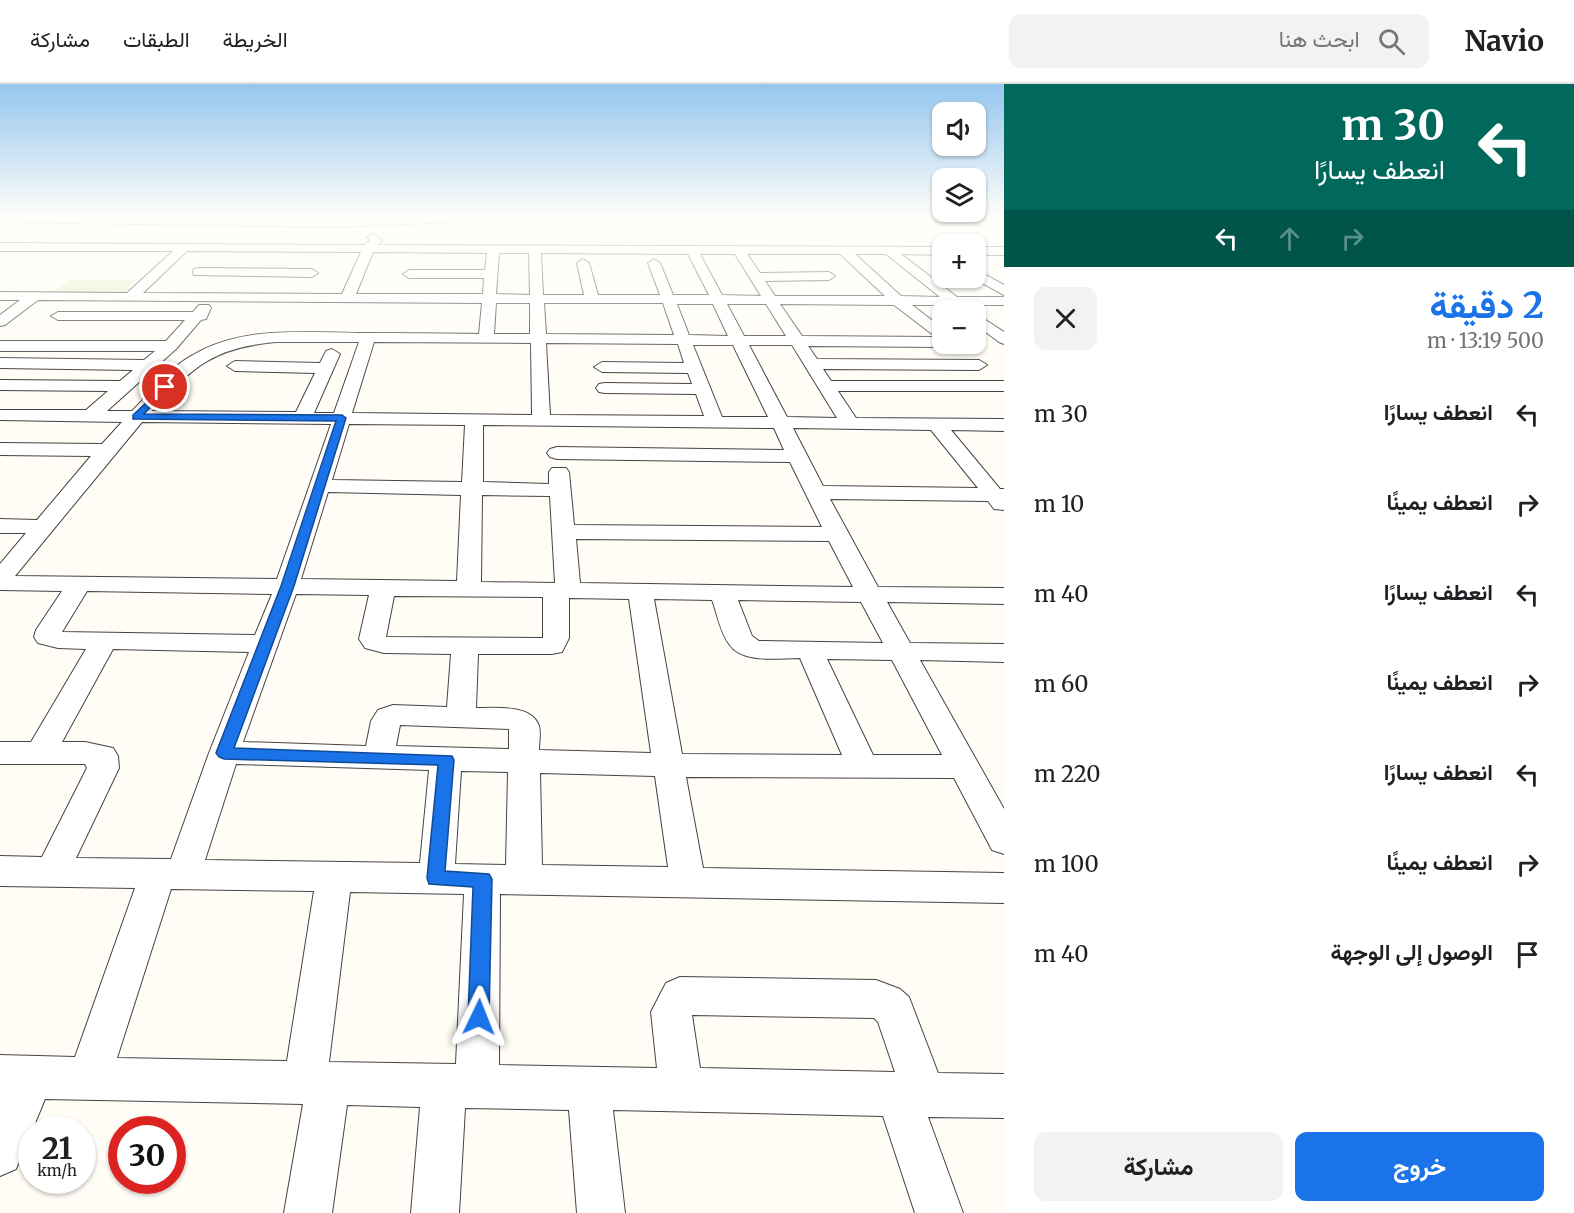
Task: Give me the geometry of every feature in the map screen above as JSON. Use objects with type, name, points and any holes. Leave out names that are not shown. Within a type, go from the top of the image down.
[{"type":"street","points":[[130,297],[161,269]]},
{"type":"street","points":[[203,269],[196,276],[294,269]]},
{"type":"street","points":[[278,315],[315,269]]},
{"type":"street","points":[[329,315],[343,298],[358,269]]},
{"type":"street","points":[[400,298],[411,269]]},
{"type":"street","points":[[486,339],[491,269]]},
{"type":"street","points":[[383,588],[372,639],[374,642],[392,646],[552,646],[556,638],[562,590],[564,532],[557,453],[547,420],[537,299],[539,269]]},
{"type":"street","points":[[584,269],[592,300]]},
{"type":"street","points":[[656,269],[715,422]]},
{"type":"street","points":[[700,269],[740,341],[899,651],[1004,840]]},
{"type":"street","points":[[751,269],[850,423]]},
{"type":"street","points":[[822,269],[898,342]]},
{"type":"street","points":[[862,269],[932,327]]},
{"type":"street","points":[[912,269],[954,300]]},
{"type":"street","points":[[756,277],[829,276]]},
{"type":"street","points":[[986,283],[1003,299]]},
{"type":"street","points":[[177,297],[186,286],[303,286]]},
{"type":"street","points":[[0,296],[400,298],[440,309],[489,299],[537,299],[578,311]]},
{"type":"street","points":[[0,322],[35,296]]},
{"type":"street","points":[[0,364],[81,296]]},
{"type":"street","points":[[90,416],[172,345],[213,297]]},
{"type":"street","points":[[979,300],[1003,299]]},
{"type":"street","points":[[592,300],[628,310],[669,300],[932,301]]},
{"type":"street","points":[[578,311],[592,300]]},
{"type":"street","points":[[812,301],[846,342]]},
{"type":"street","points":[[432,338],[440,309]]},
{"type":"street","points":[[628,310],[635,340]]},
{"type":"street","points":[[578,311],[602,367],[610,421]]},
{"type":"street","points":[[49,323],[104,316],[220,316]]},
{"type":"street","points":[[72,345],[104,316]]},
{"type":"street","points":[[123,345],[152,316]]},
{"type":"street","points":[[216,334],[271,325],[325,323],[319,337]]},
{"type":"street","points":[[986,326],[1004,341]]},
{"type":"street","points":[[0,581],[107,450],[187,366],[207,354],[252,340],[340,337],[932,342]]},
{"type":"street","points":[[303,418],[340,337]]},
{"type":"street","points":[[89,1078],[170,874],[224,753],[266,644],[368,338]]},
{"type":"street","points":[[0,346],[172,345],[195,339]]},
{"type":"street","points":[[986,343],[1004,341]]},
{"type":"street","points":[[965,354],[1003,388]]},
{"type":"street","points":[[0,364],[147,365]]},
{"type":"street","points":[[812,364],[979,365]]},
{"type":"street","points":[[234,366],[326,368]]},
{"type":"street","points":[[602,367],[694,368]]},
{"type":"street","points":[[0,385],[123,386]]},
{"type":"street","points":[[825,386],[1003,388]]},
{"type":"street","points":[[605,388],[702,389]]},
{"type":"street","points":[[0,415],[1004,424]]},
{"type":"street","points":[[469,589],[474,420]]},
{"type":"street","points":[[936,424],[1001,499]]},
{"type":"street","points":[[0,449],[107,450]]},
{"type":"street","points":[[557,453],[798,456]]},
{"type":"street","points":[[320,486],[560,489]]},
{"type":"street","points":[[816,492],[1001,499]]},
{"type":"street","points":[[0,526],[44,527]]},
{"type":"street","points":[[564,532],[837,534]]},
{"type":"street","points":[[0,581],[79,584],[1004,596]]},
{"type":"street","points":[[79,584],[49,630],[47,637],[266,644]]},
{"type":"street","points":[[640,591],[688,883]]},
{"type":"street","points":[[722,592],[736,635],[746,646],[763,650],[1004,653]]},
{"type":"street","points":[[40,753],[104,640]]},
{"type":"street","points":[[461,716],[465,647]]},
{"type":"street","points":[[810,651],[863,767]]},
{"type":"street","points":[[379,757],[388,717],[400,714],[461,716],[519,722],[524,726],[524,880]]},
{"type":"street","points":[[0,753],[102,756],[104,761],[52,872]]},
{"type":"street","points":[[224,753],[525,763],[964,767]]},
{"type":"street","points":[[436,878],[446,760]]},
{"type":"street","points":[[0,871],[1003,891]]},
{"type":"street","points":[[308,1213],[316,1083],[334,877]]},
{"type":"street","points":[[435,1213],[460,1086],[483,879]]},
{"type":"street","points":[[681,1091],[671,1012],[680,996],[876,999],[886,1002],[895,1011],[939,1213]]},
{"type":"street","points":[[0,1153],[16,1077],[1004,1096]]},
{"type":"street","points":[[590,1088],[601,1213]]},
{"type":"green space","points":[[69,280],[136,280],[124,292],[54,292]]},
{"type":"route","points":[[165,387],[136,417],[342,418],[287,586],[224,753],[446,760],[436,878],[483,879],[479,1017]]}]
